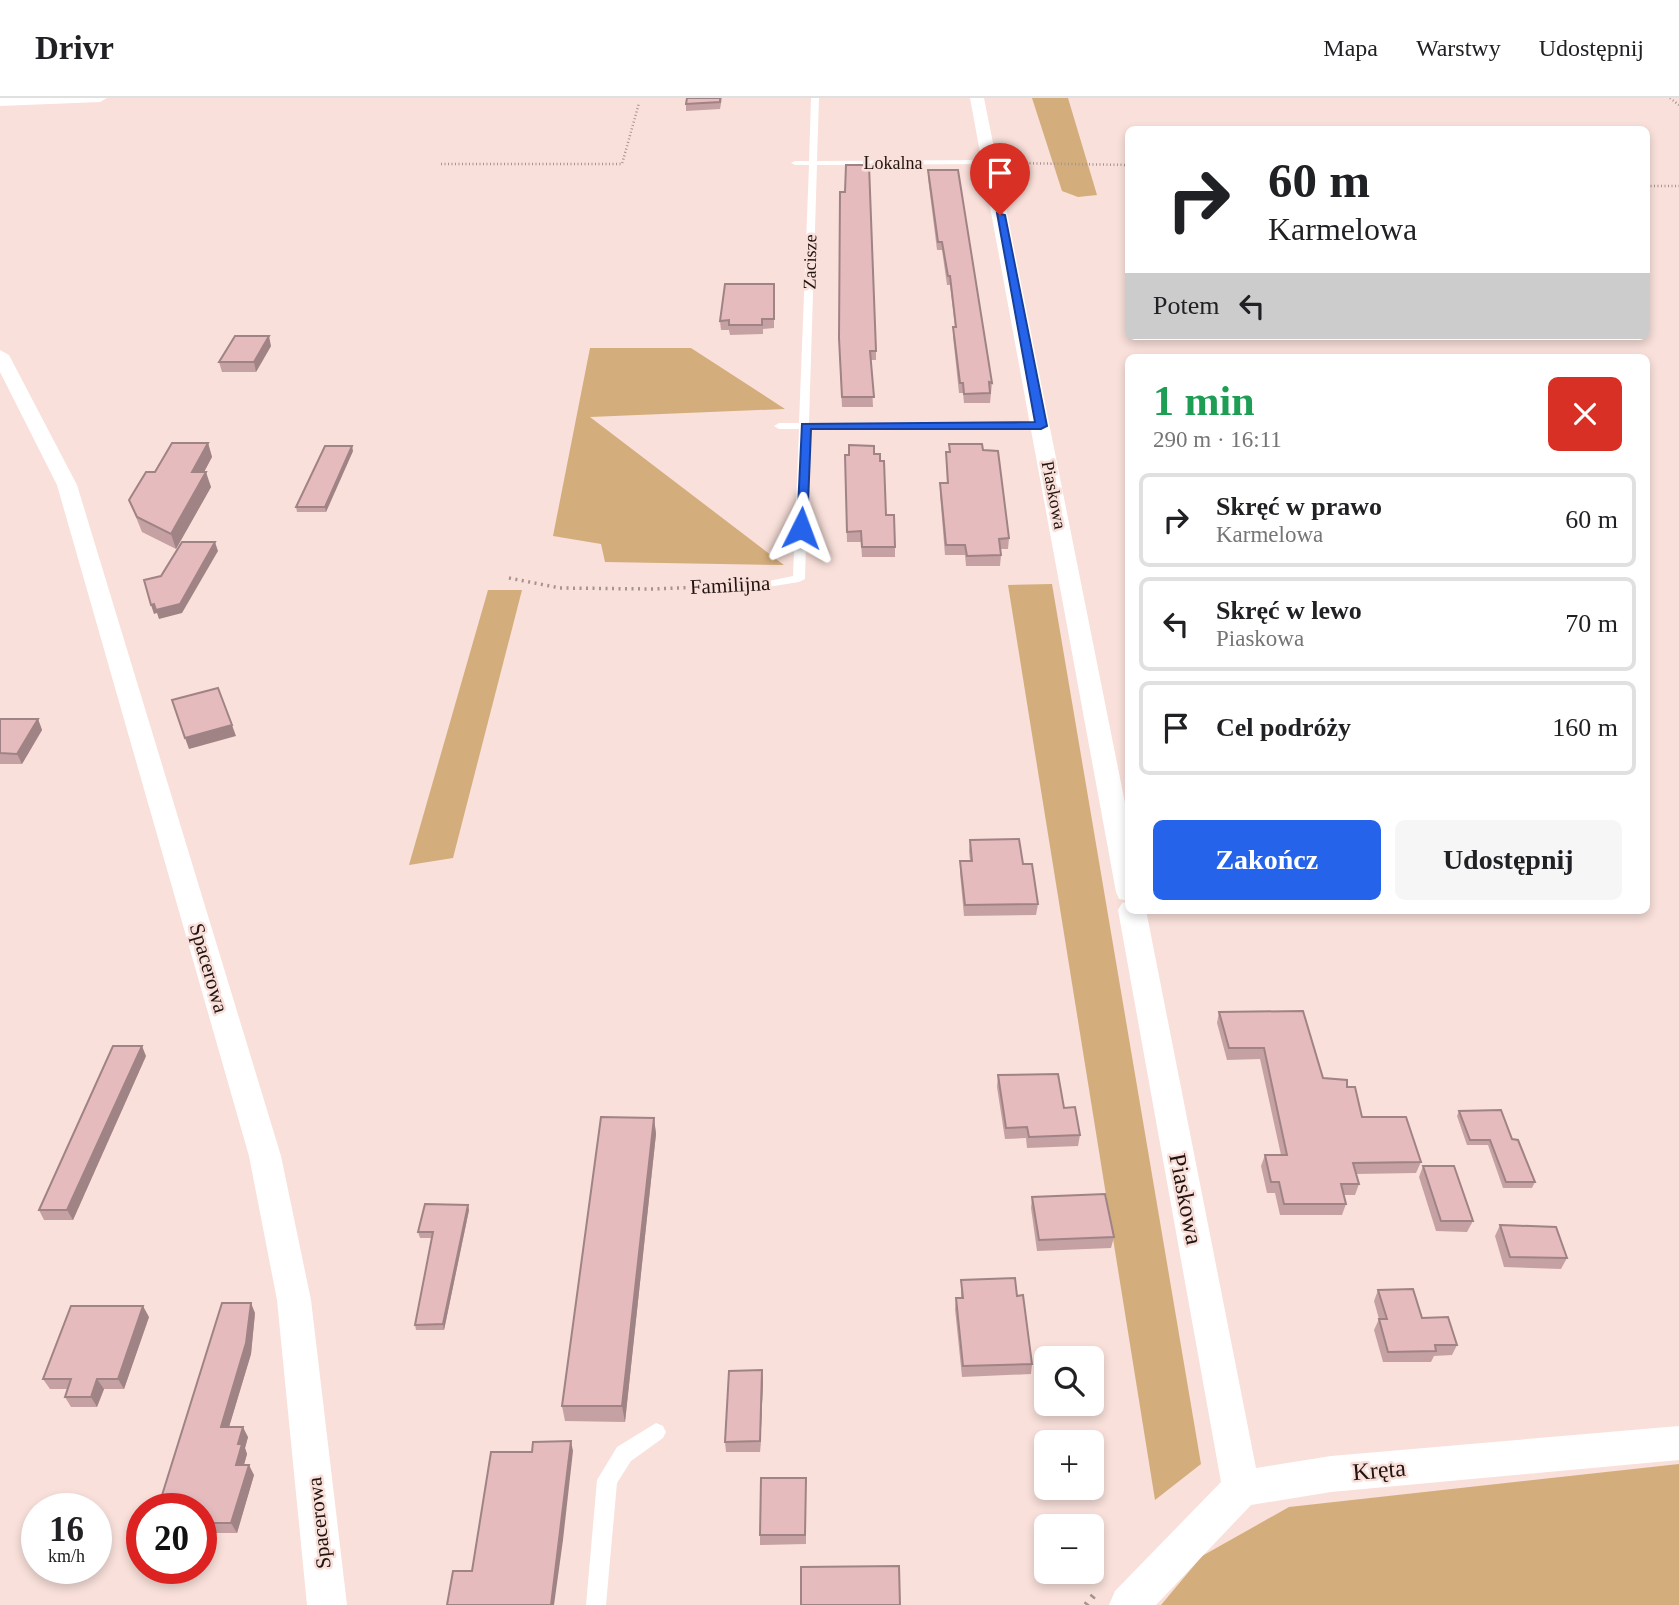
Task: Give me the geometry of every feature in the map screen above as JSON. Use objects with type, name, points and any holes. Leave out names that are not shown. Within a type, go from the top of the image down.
[{"type":"street","points":[[0,102],[100,98]]},
{"type":"street","name":"Piaskowa","points":[[977,98],[1125,871]]},
{"type":"street","name":"Spacerowa","points":[[0,355],[68,485],[265,1156],[294,1300],[327,1605]]},
{"type":"street","name":"Piaskowa","points":[[1133,914],[1241,1488]]},
{"type":"street","name":"Kręta","points":[[1241,1488],[1331,1474],[1679,1443]]},
{"type":"street","points":[[1129,1605],[1241,1488]]},
{"type":"lane","name":"Zacisze","points":[[806,426],[815,98]]},
{"type":"lane","name":"Lokalna","points":[[796,163],[990,162]]},
{"type":"lane","points":[[779,426],[1041,426]]},
{"type":"lane","name":"Familijna","points":[[768,584],[799,579],[806,426]]},
{"type":"lane","points":[[596,1605],[607,1479],[624,1454],[656,1432]]},
{"type":"path","points":[[1670,98],[1679,105]]},
{"type":"path","points":[[442,164],[622,164],[639,103]]},
{"type":"path","points":[[990,162],[1125,165]]},
{"type":"path","points":[[1650,186],[1679,186]]},
{"type":"path","name":"Familijna","points":[[509,578],[560,588],[653,589],[768,584]]},
{"type":"shaded area","points":[[1032,98],[1068,98],[1097,195],[1078,197],[1062,191]]},
{"type":"shaded area","points":[[590,348],[691,348],[785,409],[590,417],[784,565],[605,562],[601,544],[553,536]]},
{"type":"shaded area","points":[[1052,584],[1201,1464],[1155,1500],[1008,585]]},
{"type":"shaded area","points":[[488,590],[522,590],[453,858],[409,865]]},
{"type":"shaded area","points":[[1679,1464],[1679,1605],[1161,1605],[1202,1556],[1289,1507]]},
{"type":"building","points":[[687,98],[720,98],[720,102],[686,104]]},
{"type":"building","points":[[846,165],[869,165],[876,351],[870,351],[874,397],[842,397],[839,338],[840,192],[845,192]]},
{"type":"building","points":[[928,170],[958,170],[992,383],[989,382],[990,393],[964,394],[963,383],[960,383],[950,276],[942,242],[938,242]]},
{"type":"building","points":[[725,284],[774,284],[774,319],[762,319],[762,325],[729,325],[729,320],[720,321]]},
{"type":"building","points":[[235,336],[269,336],[254,362],[219,362]]},
{"type":"building","points":[[172,443],[208,443],[192,472],[206,472],[171,534],[137,517],[129,500],[146,472],[155,472]]},
{"type":"building","points":[[949,444],[982,444],[983,450],[998,451],[1009,538],[999,539],[1001,555],[967,556],[965,545],[946,545],[940,483],[948,483],[946,452],[950,452]]},
{"type":"building","points":[[849,445],[874,446],[874,454],[880,454],[880,461],[884,461],[886,515],[894,515],[895,547],[862,547],[861,531],[847,532],[845,455],[849,455]]},
{"type":"building","points":[[325,446],[352,446],[325,507],[296,507]]},
{"type":"building","points":[[182,542],[215,542],[180,604],[156,610],[154,604],[151,605],[144,580],[161,576]]},
{"type":"building","points":[[218,688],[232,725],[185,738],[172,700]]},
{"type":"building","points":[[0,719],[38,719],[17,754],[0,753]]},
{"type":"building","points":[[1019,839],[1023,864],[1032,864],[1038,904],[965,905],[960,861],[972,861],[970,840]]},
{"type":"building","points":[[1303,1011],[1323,1078],[1347,1080],[1347,1087],[1355,1087],[1362,1117],[1406,1117],[1421,1162],[1353,1163],[1359,1184],[1341,1184],[1346,1204],[1284,1204],[1279,1182],[1271,1182],[1265,1155],[1287,1155],[1264,1048],[1229,1048],[1219,1012]]},
{"type":"building","points":[[113,1046],[142,1046],[67,1210],[39,1210]]},
{"type":"building","points":[[1058,1074],[1064,1108],[1075,1107],[1080,1135],[1029,1137],[1027,1127],[1006,1128],[998,1075]]},
{"type":"building","points":[[1501,1110],[1512,1139],[1518,1140],[1535,1182],[1506,1182],[1490,1140],[1470,1140],[1459,1111]]},
{"type":"building","points":[[601,1117],[654,1118],[622,1406],[562,1406]]},
{"type":"building","points":[[1423,1166],[1454,1166],[1473,1221],[1441,1221]]},
{"type":"building","points":[[1105,1194],[1114,1237],[1039,1240],[1032,1197]]},
{"type":"building","points":[[425,1204],[468,1205],[443,1324],[415,1325],[433,1232],[418,1232]]},
{"type":"building","points":[[1500,1225],[1556,1227],[1567,1258],[1510,1257]]},
{"type":"building","points":[[1015,1278],[1017,1296],[1023,1295],[1032,1364],[963,1366],[956,1298],[963,1298],[961,1280]]},
{"type":"building","points":[[1413,1289],[1422,1318],[1448,1317],[1457,1345],[1435,1345],[1436,1351],[1388,1352],[1379,1319],[1387,1319],[1378,1290]]},
{"type":"building","points":[[222,1303],[251,1303],[246,1343],[221,1427],[243,1427],[236,1465],[249,1465],[231,1523],[217,1523],[217,1493],[163,1493]]},
{"type":"building","points":[[71,1306],[143,1306],[118,1379],[97,1379],[91,1397],[65,1397],[71,1379],[43,1379]]},
{"type":"building","points":[[762,1370],[760,1441],[725,1442],[729,1371]]},
{"type":"building","points":[[571,1441],[551,1605],[447,1605],[453,1571],[472,1571],[491,1452],[532,1452],[533,1442]]},
{"type":"building","points":[[761,1478],[806,1478],[805,1535],[760,1535]]},
{"type":"building","points":[[899,1566],[900,1605],[801,1605],[801,1567]]},
{"type":"route","points":[[801,528],[806,426],[1041,426],[1000,215]]}]
